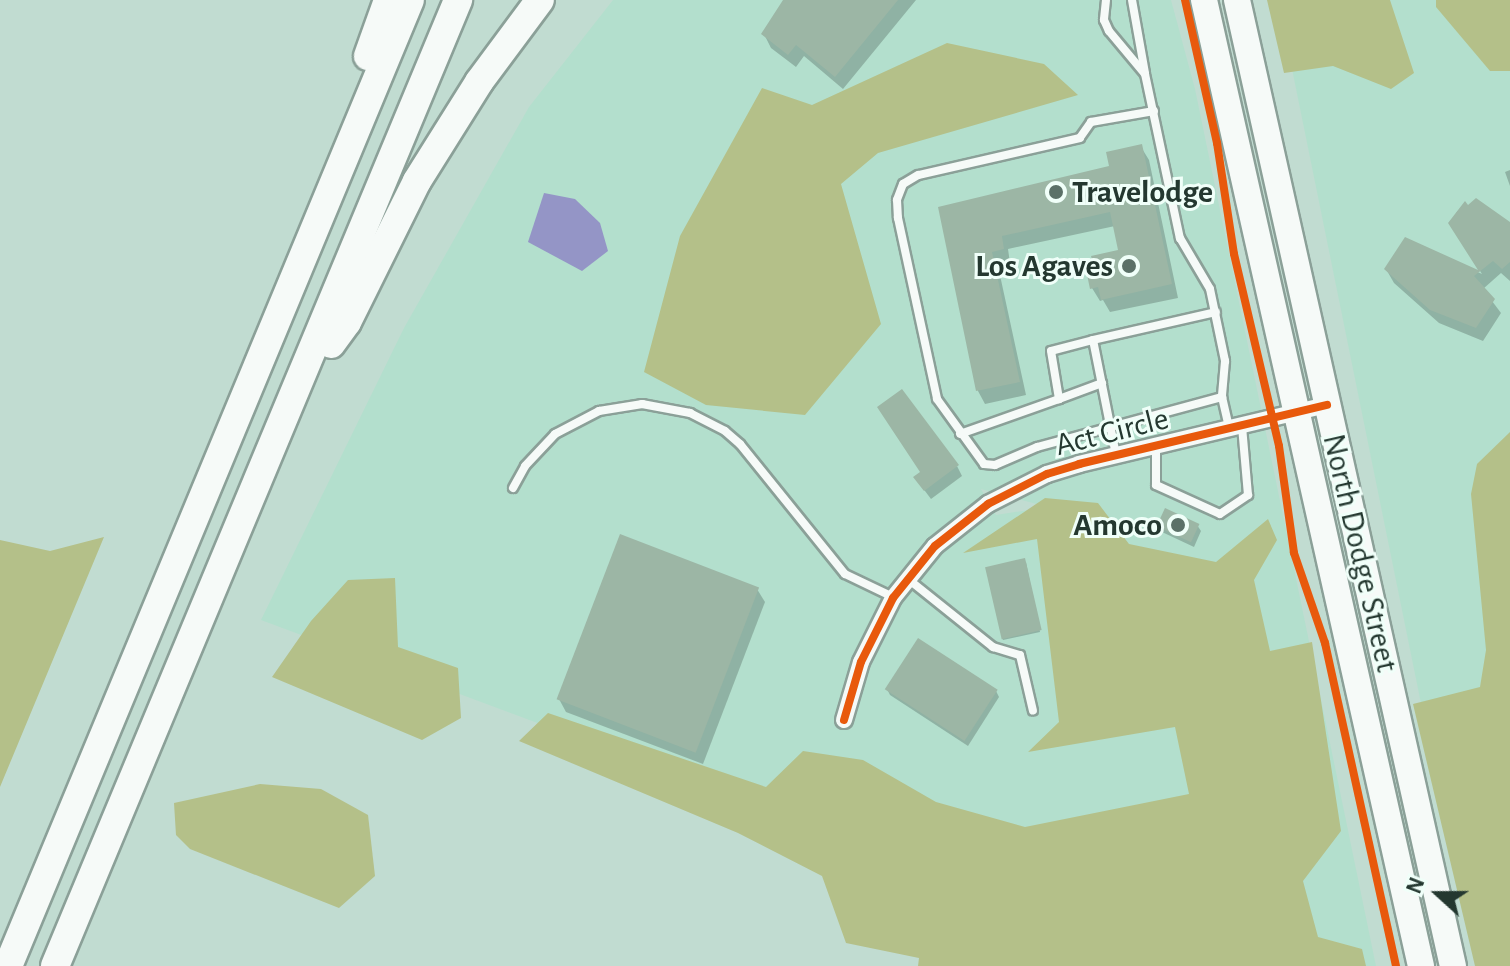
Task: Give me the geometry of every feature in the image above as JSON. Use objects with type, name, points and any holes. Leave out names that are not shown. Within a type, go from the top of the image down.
[{"type":"highway","points":[[343,165],[363,71],[388,0]]},
{"type":"highway","points":[[8,966],[410,0]]},
{"type":"highway","points":[[55,966],[458,0]]},
{"type":"highway","points":[[295,394],[347,322],[417,181],[479,82],[540,0]]},
{"type":"main road","name":"North Dodge Street","points":[[1204,0],[1421,966]]},
{"type":"main road","name":"North Dodge Street","points":[[1237,0],[1453,966]]},
{"type":"street","name":"Act Circle","points":[[844,720],[861,662],[893,598],[935,546],[988,504],[1047,474],[1327,405]]},
{"type":"lane","points":[[1106,0],[1104,20],[1109,31],[1145,74]]},
{"type":"lane","points":[[1132,0],[1180,238],[1210,289],[1216,312],[1225,361],[1222,397],[1236,426],[1248,495],[1220,514],[1156,485],[1156,445]]},
{"type":"lane","points":[[1154,111],[1091,122],[1080,138],[918,175],[903,184],[897,200],[898,218],[937,399],[984,464],[995,465],[1037,447],[1222,397]]},
{"type":"lane","points":[[1059,399],[1051,351],[1216,312]]},
{"type":"lane","points":[[1093,340],[1116,455]]},
{"type":"lane","points":[[960,434],[1102,383]]},
{"type":"lane","points":[[513,488],[541,447],[576,421],[608,409],[642,404],[690,413],[740,444],[845,574],[893,598]]},
{"type":"lane","points":[[907,578],[993,647],[1020,655],[1033,711]]},
{"type":"shaded area","points":[[613,0],[1171,0],[1195,89],[1376,966],[1190,966],[261,620],[404,328],[529,107]],"holes":[[[981,489],[1048,507],[996,515]]]},
{"type":"shaded area","points":[[1267,0],[1390,0],[1414,73],[1391,89],[1333,66],[1284,73]]},
{"type":"shaded area","points":[[1278,0],[1510,0],[1510,719],[1426,728]]},
{"type":"shaded area","points":[[1436,0],[1510,0],[1510,71],[1490,71],[1436,7]]},
{"type":"shaded area","points":[[947,43],[1044,64],[1078,95],[878,153],[841,184],[881,324],[805,415],[706,405],[644,372],[680,236],[762,88],[812,105]]},
{"type":"shaded area","points":[[1510,432],[1510,966],[1475,966],[1413,704],[1480,687],[1486,650],[1471,494],[1477,464]]},
{"type":"shaded area","points":[[1045,498],[1098,503],[1129,544],[1216,562],[1268,519],[1277,540],[1254,580],[1270,651],[1312,642],[1341,831],[1303,881],[1318,937],[1362,949],[1366,966],[918,966],[919,958],[846,943],[822,876],[738,833],[519,741],[548,713],[766,787],[803,751],[863,760],[936,802],[1025,827],[1189,794],[1175,727],[1028,752],[1059,722],[1037,539],[963,553]]},
{"type":"shaded area","points":[[104,537],[0,787],[0,540],[50,551]]},
{"type":"shaded area","points":[[395,578],[398,647],[458,668],[461,718],[422,740],[272,677],[311,621],[348,580]]},
{"type":"shaded area","points":[[260,784],[321,789],[368,815],[375,876],[339,908],[190,849],[176,835],[174,803]]},
{"type":"water","points":[[544,193],[575,199],[600,223],[608,251],[582,271],[528,242]]},
{"type":"building","points":[[783,0],[898,0],[835,77],[796,45],[788,55],[761,34]]},
{"type":"building","points":[[1142,144],[1172,284],[1101,300],[1098,287],[1090,289],[1085,265],[1093,263],[1091,256],[1118,250],[1110,212],[1002,236],[1004,249],[992,252],[1020,382],[976,391],[938,207],[1109,166],[1106,152]]},
{"type":"building","points":[[1476,198],[1510,222],[1510,262],[1502,269],[1493,261],[1474,276],[1495,299],[1476,328],[1430,310],[1384,269],[1405,237],[1478,270],[1448,223],[1465,201],[1468,205]]},
{"type":"building","points":[[902,389],[959,465],[924,491],[913,477],[920,472],[877,407]]},
{"type":"building","name":"Amoco","points":[[1165,508],[1199,524],[1191,542],[1157,526]]},
{"type":"building","points":[[620,534],[759,587],[696,753],[557,699]]},
{"type":"building","points":[[1025,558],[1042,630],[1002,639],[985,567]]},
{"type":"building","points":[[918,638],[998,690],[964,741],[885,689]]},
{"type":"cycle path","points":[[1185,0],[1217,143],[1234,254],[1279,446],[1294,553],[1325,643],[1396,966]]},
{"type":"cycle path","points":[[844,720],[861,662],[893,598],[935,546],[988,504],[1047,474],[1079,464],[1327,405]]},
{"type":"place","name":"Travelodge","points":[[1056,192]]},
{"type":"place","name":"Los Agaves","points":[[1129,266]]},
{"type":"place","name":"Amoco","points":[[1178,525]]}]
